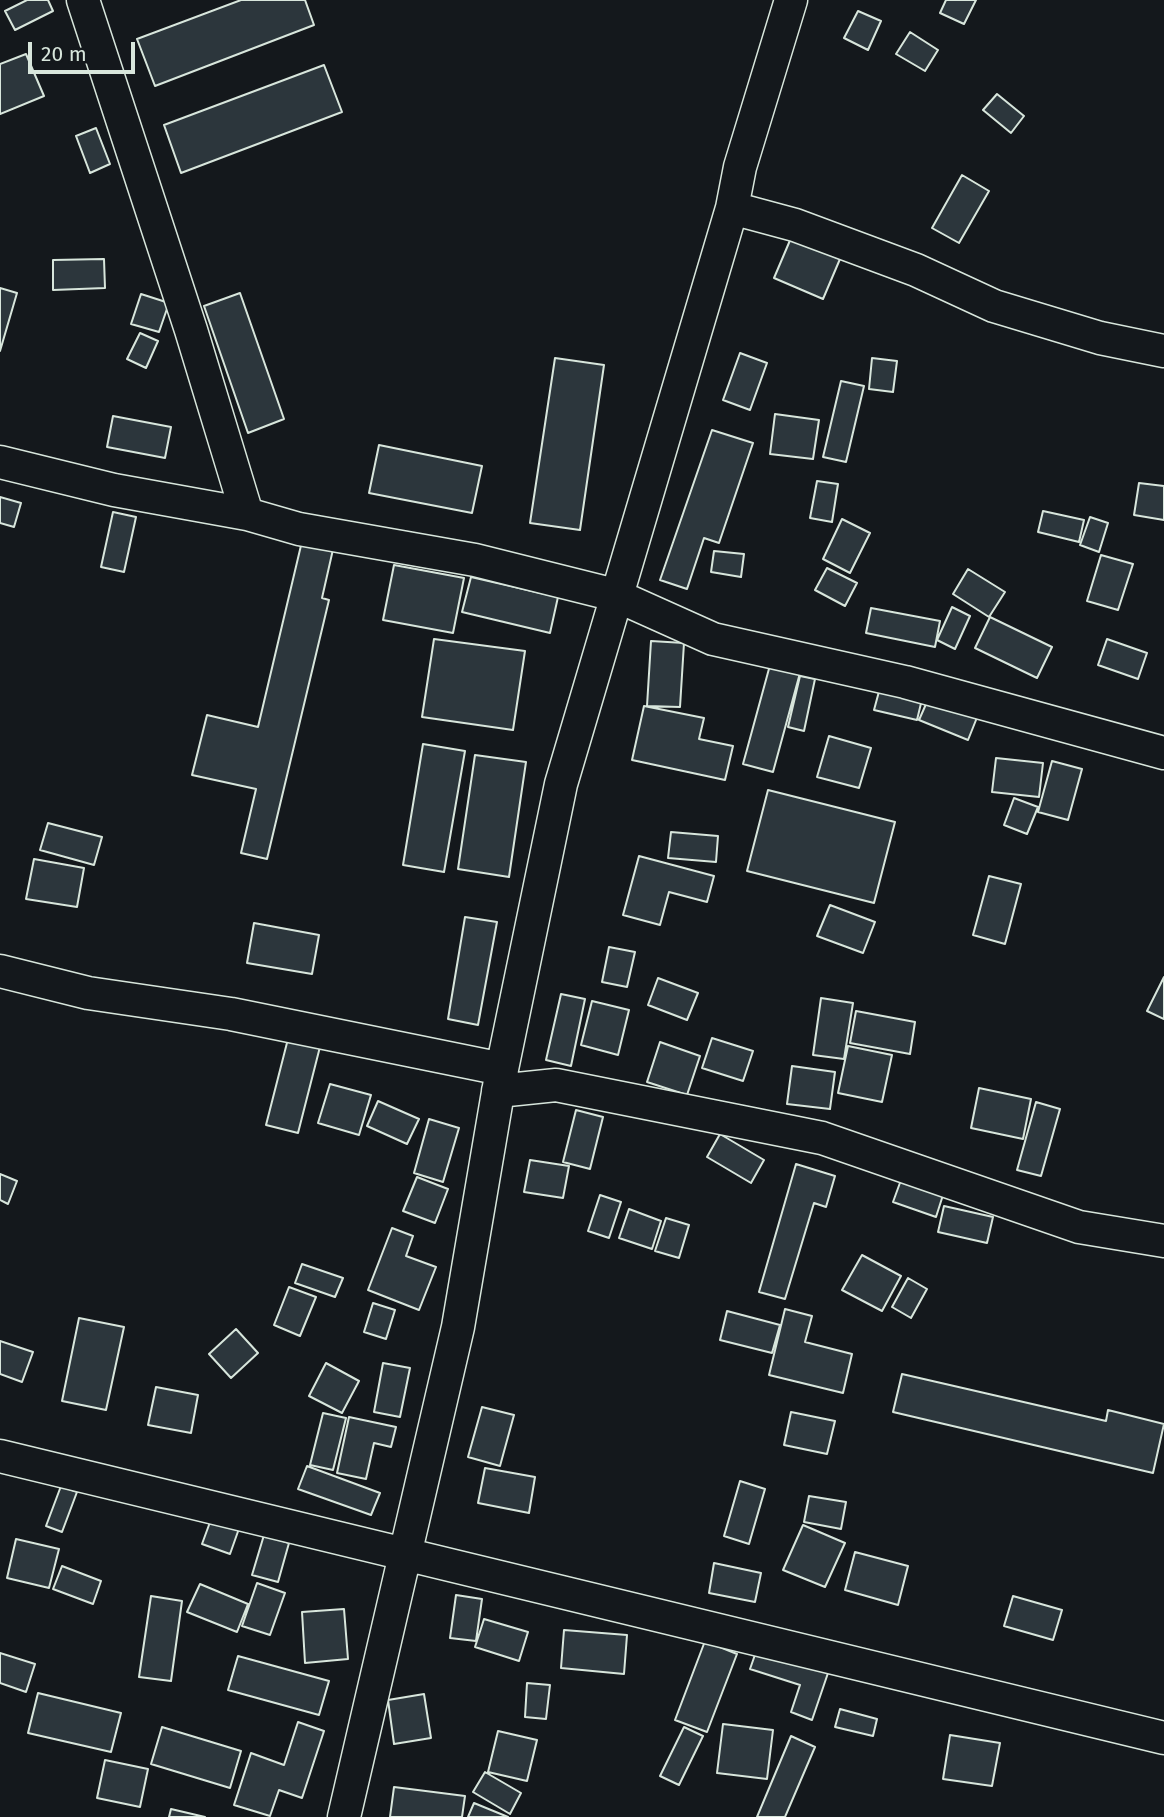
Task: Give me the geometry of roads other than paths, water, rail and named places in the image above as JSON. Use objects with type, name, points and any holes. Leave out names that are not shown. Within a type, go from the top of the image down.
[{"type":"street","points":[[83,0],[195,343],[247,514]]},
{"type":"street","points":[[344,1817],[458,1327],[500,1080],[561,784],[791,0]]},
{"type":"street","points":[[732,208],[795,225],[916,270],[995,306],[1100,338],[1164,351]]},
{"type":"street","points":[[0,463],[114,490],[247,514],[299,529],[475,560],[615,595],[713,639],[905,682],[1164,753]]},
{"type":"street","points":[[0,971],[88,993],[231,1014],[500,1080],[556,1086],[822,1138],[1079,1227],[1164,1241]]},
{"type":"street","points":[[0,1456],[1164,1738]]}]
